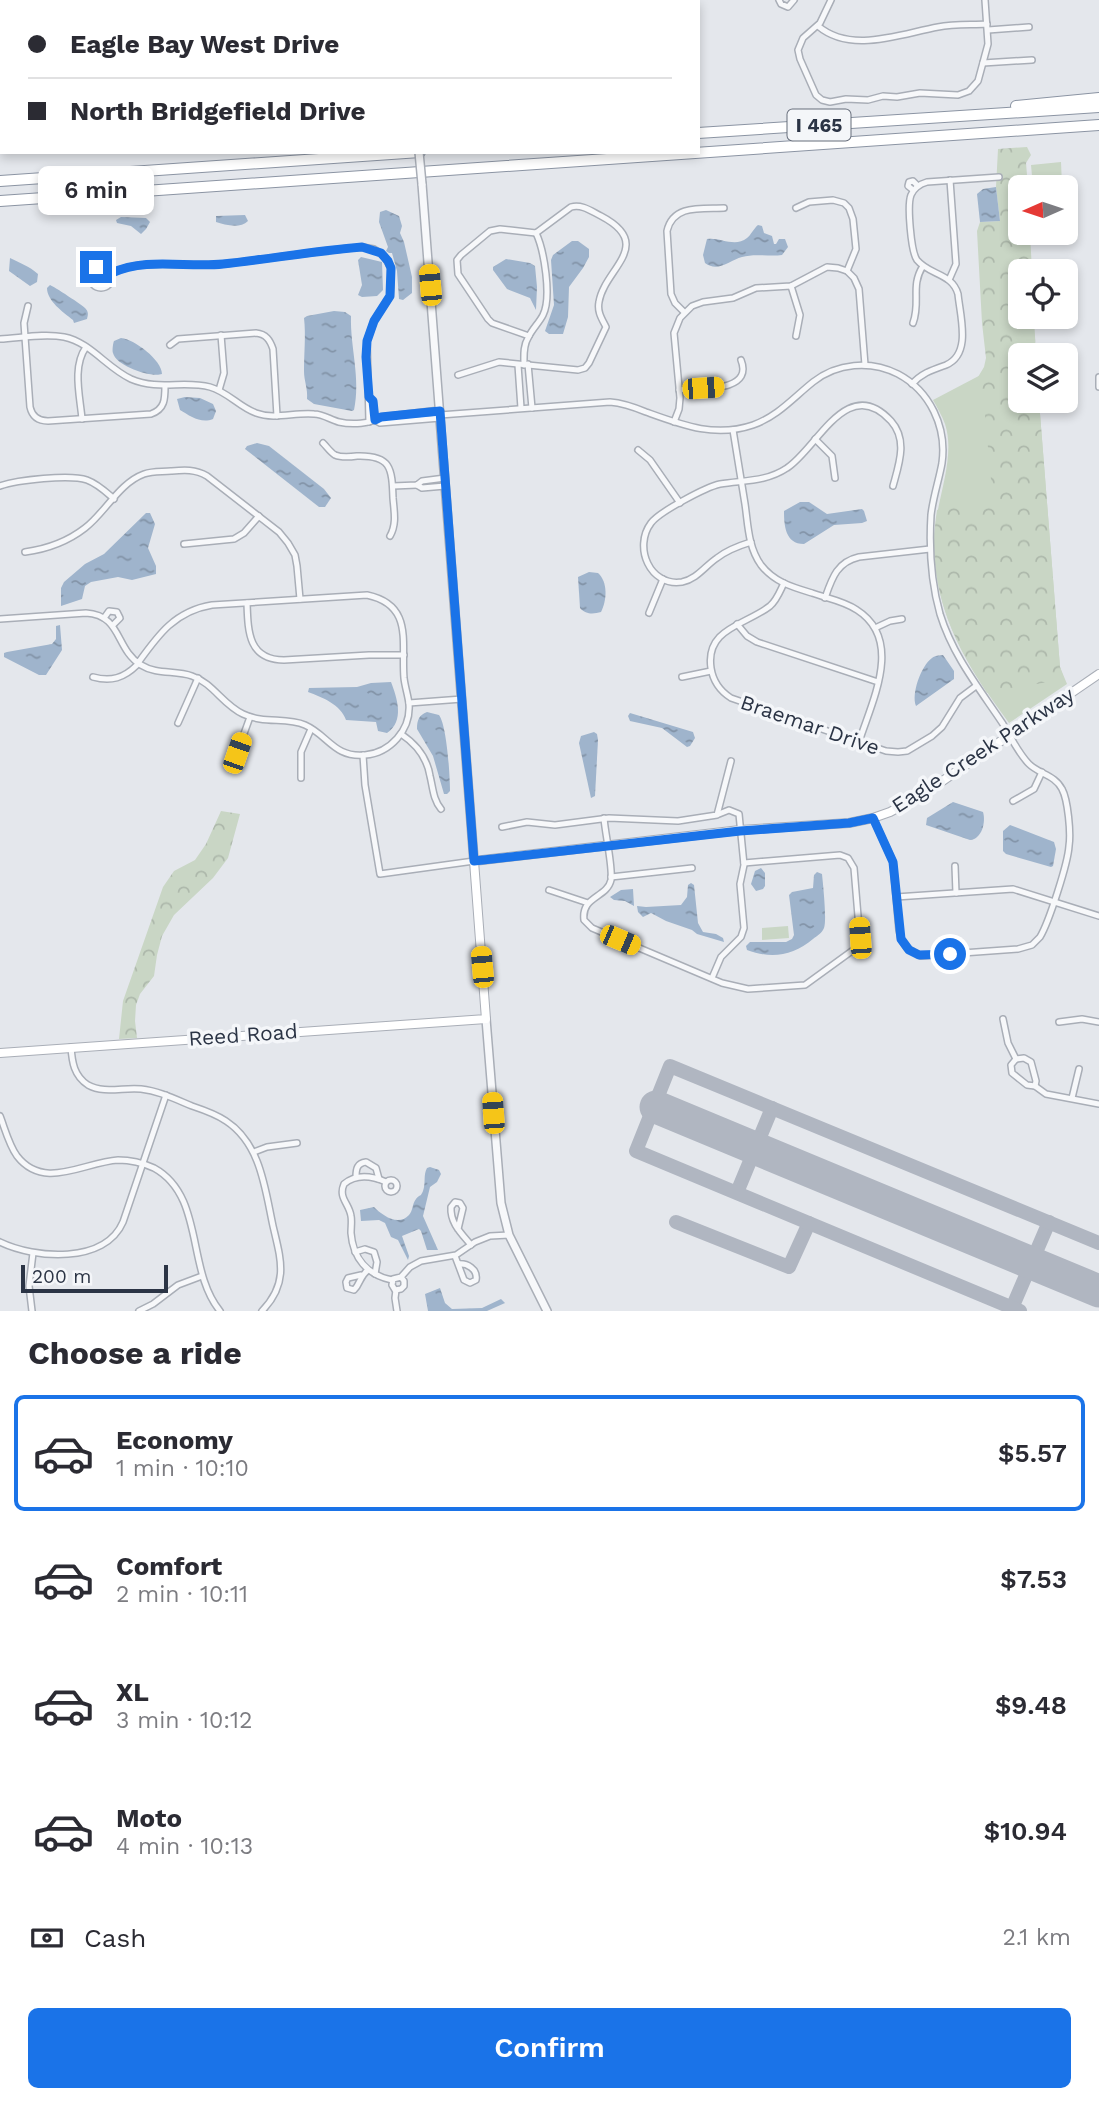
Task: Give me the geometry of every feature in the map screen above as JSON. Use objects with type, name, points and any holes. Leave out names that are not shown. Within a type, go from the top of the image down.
[{"type":"highway","points":[[940,116],[982,109],[1099,99]]},
{"type":"highway","name":"I 465","points":[[700,133],[1099,107]]},
{"type":"highway","name":"I 465","points":[[700,153],[1099,125]]},
{"type":"highway","points":[[0,181],[391,154]]},
{"type":"highway","name":"I 465","points":[[0,201],[680,154]]},
{"type":"main road","name":"Eagle Creek Parkway","points":[[474,861],[740,831],[842,824],[873,818],[915,799],[1099,674]]},
{"type":"main road","points":[[474,861],[486,1019]]},
{"type":"main road","name":"Reed Road","points":[[0,1052],[486,1019]]},
{"type":"street","points":[[779,0],[787,7],[794,0]]},
{"type":"street","points":[[831,0],[818,26],[804,37],[798,46],[798,56],[814,93],[819,99],[828,102],[920,93],[961,95],[974,87],[988,44],[985,0]]},
{"type":"street","points":[[818,26],[834,37],[873,40],[937,27],[1029,27]]},
{"type":"street","points":[[983,63],[1032,61]]},
{"type":"street","points":[[420,154],[474,861]]},
{"type":"street","points":[[912,384],[924,373],[954,360],[961,349],[956,287],[949,280],[923,266],[913,251],[909,203],[915,188],[924,183],[999,177]]},
{"type":"street","points":[[949,280],[956,264],[950,180]]},
{"type":"street","points":[[796,208],[809,202],[833,200],[849,208],[856,249],[846,271]]},
{"type":"street","points":[[458,375],[497,362],[576,370],[588,365],[606,327],[598,309],[600,296],[623,258],[624,237],[617,226],[579,206],[571,207],[536,233],[500,229],[490,231],[462,254],[457,263],[458,274],[488,319],[492,323],[529,336]]},
{"type":"street","points":[[684,312],[671,294],[668,225],[673,217],[683,211],[724,208]]},
{"type":"street","points":[[521,408],[524,348],[542,317],[547,302],[543,255],[536,233]]},
{"type":"street","points":[[112,273],[134,266],[223,264],[362,247],[383,254],[391,268],[391,294],[374,321],[367,341],[367,402],[372,421]]},
{"type":"street","points":[[99,266],[107,267],[112,273],[111,284],[105,288],[94,286],[90,280],[91,272],[99,266]]},
{"type":"street","points":[[913,323],[917,307],[916,281],[923,266]]},
{"type":"street","points":[[674,422],[679,409],[679,390],[674,333],[684,312],[698,303],[727,300],[756,288],[791,286],[822,268],[834,267],[846,271],[854,278],[859,289],[865,365]]},
{"type":"street","points":[[791,286],[800,315],[796,336]]},
{"type":"street","points":[[28,306],[24,323],[30,407],[37,419],[82,419],[156,412],[163,404],[165,386]]},
{"type":"street","points":[[170,345],[178,339],[256,333],[263,335],[273,349],[277,416]]},
{"type":"street","points":[[219,390],[224,373],[221,335]]},
{"type":"street","points":[[0,339],[62,336],[77,341],[128,377],[143,383],[165,386],[198,385],[219,390],[254,412],[277,416],[314,414],[343,423],[380,423],[440,414],[615,402],[703,430],[733,430],[774,415],[814,381],[842,367],[865,365],[891,372],[922,393],[936,415],[942,439],[941,465],[931,515],[930,549],[934,589],[955,653],[1026,761],[1056,781],[1064,792],[1070,839],[1068,853],[1041,935],[1027,947],[926,956],[911,951],[900,937],[892,859],[873,818]]},
{"type":"street","points":[[82,419],[78,365],[86,347]]},
{"type":"street","points":[[679,390],[736,383],[743,375],[741,360]]},
{"type":"street","points":[[523,365],[531,408]]},
{"type":"street","points":[[1099,377],[1099,387]]},
{"type":"street","points":[[751,542],[726,552],[691,579],[676,582],[663,579],[652,571],[645,559],[645,535],[649,524],[657,516],[711,487],[763,479],[784,470],[800,457],[844,410],[859,406],[880,411],[895,427],[901,442],[901,457],[893,486]]},
{"type":"street","points":[[733,430],[751,542],[763,567],[784,583],[856,609],[868,619],[880,638],[883,652],[878,682],[859,742]]},
{"type":"street","points":[[815,439],[832,456],[835,478]]},
{"type":"street","points":[[323,443],[339,456],[373,456],[381,459],[390,469],[395,523],[390,536]]},
{"type":"street","points":[[638,450],[650,460],[680,503]]},
{"type":"street","points":[[25,552],[50,547],[76,534],[131,481],[141,475],[190,470],[207,476],[282,536],[292,548],[297,566],[300,599]]},
{"type":"street","points":[[0,486],[17,482],[78,478],[94,483],[114,499]]},
{"type":"street","points":[[393,486],[417,485],[422,481],[445,482]]},
{"type":"street","points":[[184,544],[234,539],[244,533],[259,516]]},
{"type":"street","points":[[825,598],[835,573],[848,560],[930,549]]},
{"type":"street","points":[[649,613],[663,579]]},
{"type":"street","points":[[682,677],[711,671],[711,655],[715,642],[726,630],[768,607],[777,598],[784,583]]},
{"type":"street","points":[[0,619],[86,613],[104,618],[113,625],[125,649],[138,663],[157,672],[198,678],[231,708],[264,721],[294,722],[311,729],[338,750],[351,755],[363,755],[384,749],[401,734],[408,717],[409,703],[404,678],[404,632],[400,619],[391,607],[380,599],[365,595],[203,607],[179,616],[162,630],[138,663],[130,671],[120,677],[93,677]]},
{"type":"street","points":[[247,603],[251,641],[261,653],[271,659],[404,655]]},
{"type":"street","points":[[104,618],[109,611],[117,612],[120,618],[113,625]]},
{"type":"street","points":[[875,628],[902,619]]},
{"type":"street","points":[[737,624],[753,640],[878,682]]},
{"type":"street","name":"Braemar Drive","points":[[711,671],[718,686],[732,698],[891,752],[911,749],[937,732],[957,702],[976,686]]},
{"type":"street","points":[[178,723],[198,678]]},
{"type":"street","points":[[409,703],[462,699]]},
{"type":"street","points":[[237,753],[250,717]]},
{"type":"street","points":[[301,778],[302,752],[311,729]]},
{"type":"street","points":[[401,734],[414,744],[426,761],[434,795],[441,809]]},
{"type":"street","name":"Eagle Creek Parkway","points":[[363,755],[365,785],[380,874],[474,861]]},
{"type":"street","points":[[719,814],[731,761]]},
{"type":"street","points":[[1013,801],[1034,789],[1042,772]]},
{"type":"street","points":[[502,827],[528,821],[562,825],[604,818],[678,821],[729,810],[739,814],[744,863],[740,884],[743,933],[721,957],[712,978]]},
{"type":"street","points":[[604,818],[611,877],[607,888],[588,903],[583,912],[583,918],[590,927],[731,986],[748,989],[802,986],[854,950],[860,938],[854,868],[848,858],[840,855],[744,863]]},
{"type":"street","points":[[955,866],[956,893]]},
{"type":"street","points":[[611,877],[692,869]]},
{"type":"street","points":[[896,897],[1013,889],[1099,916]]},
{"type":"street","points":[[549,890],[588,903]]},
{"type":"street","points":[[486,1019],[498,1182],[508,1231],[547,1311]]},
{"type":"street","points":[[1003,1019],[1010,1048],[1016,1059]]},
{"type":"street","points":[[1059,1021],[1082,1019],[1099,1022]]},
{"type":"street","points":[[71,1047],[76,1071],[90,1086],[103,1089],[146,1089],[166,1095],[227,1122],[244,1137],[254,1152],[282,1269],[275,1295],[262,1311]]},
{"type":"street","points":[[1035,1086],[1031,1062],[1024,1058],[1016,1059],[1011,1066],[1012,1074],[1027,1085],[1035,1086],[1048,1095],[1099,1104]]},
{"type":"street","points":[[1072,1098],[1079,1069]]},
{"type":"street","points":[[0,1242],[33,1253],[55,1254],[88,1251],[111,1241],[122,1227],[166,1095]]},
{"type":"street","points":[[0,1119],[17,1155],[30,1167],[43,1173],[59,1174],[118,1160],[143,1164],[168,1178],[183,1199],[202,1276],[209,1296],[220,1311]]},
{"type":"street","points":[[254,1152],[297,1143]]},
{"type":"street","points":[[356,1177],[357,1167],[365,1162],[375,1167],[379,1179]]},
{"type":"street","points":[[386,1182],[370,1177],[356,1177],[344,1184],[342,1193],[351,1215],[355,1252],[362,1263],[375,1275],[392,1280],[401,1278]]},
{"type":"street","points":[[458,1228],[471,1245]]},
{"type":"street","points":[[401,1278],[408,1269],[421,1261],[454,1256],[492,1235],[508,1231]]},
{"type":"street","points":[[355,1252],[367,1249],[374,1252],[377,1262],[375,1275]]},
{"type":"street","points":[[32,1311],[29,1286],[33,1253]]},
{"type":"street","points":[[454,1256],[466,1282],[474,1281],[477,1276],[472,1268],[458,1264]]},
{"type":"street","points":[[360,1275],[368,1270]]},
{"type":"street","points":[[139,1311],[149,1307],[178,1285],[202,1276]]},
{"type":"street","points":[[396,1290],[404,1286],[401,1278]]},
{"type":"street","points":[[392,1280],[391,1285],[396,1290]]},
{"type":"street","points":[[396,1290],[397,1311]]},
{"type":"green space","points":[[1027,147],[1031,155],[1026,163],[1027,175],[1008,175],[1008,245],[1031,245],[1031,259],[1008,259],[1008,329],[1035,329],[1035,343],[1008,343],[1008,413],[1040,413],[1060,667],[1064,679],[987,693],[962,650],[944,606],[938,584],[934,536],[937,510],[947,506],[993,501],[984,405],[975,382],[986,358],[977,231],[980,222],[1000,221],[996,187],[998,149]]},
{"type":"green space","points":[[1061,162],[1062,175],[1032,175],[1031,165]]},
{"type":"green space","points":[[992,369],[1008,387],[1008,413],[1040,413],[1060,667],[1067,684],[1009,723],[967,661],[956,640],[941,596],[934,545],[947,468],[948,438],[945,424],[933,400]]},
{"type":"green space","points":[[221,811],[240,814],[228,858],[213,878],[174,915],[162,936],[154,976],[140,994],[136,1005],[137,1038],[119,1039],[123,1001],[163,887],[174,871],[195,860],[206,844]]},
{"type":"green space","points":[[788,926],[789,938],[762,940],[762,928]]},
{"type":"water","points":[[996,187],[1000,221],[980,222],[977,194],[983,189]]},
{"type":"water","points":[[386,210],[399,216],[402,226],[400,233],[412,277],[412,293],[403,300],[399,299],[397,271],[392,253],[386,251],[388,247],[379,222],[380,212]]},
{"type":"water","points":[[245,215],[248,221],[237,226],[216,222],[216,216]]},
{"type":"water","points":[[121,217],[146,218],[150,222],[141,234],[131,226],[117,223],[116,220]]},
{"type":"water","points":[[758,225],[762,226],[764,233],[772,236],[774,244],[779,239],[785,239],[788,247],[782,255],[747,256],[715,267],[705,263],[703,255],[707,239],[742,241]]},
{"type":"water","points":[[572,241],[578,241],[589,249],[589,257],[569,287],[568,317],[563,334],[549,334],[545,331],[554,305],[551,260],[553,255]]},
{"type":"water","points":[[361,257],[382,262],[383,290],[377,296],[358,295],[362,285],[358,260]]},
{"type":"water","points":[[10,258],[38,274],[37,282],[30,286],[9,271]]},
{"type":"water","points":[[506,259],[535,266],[536,310],[530,298],[507,289],[493,270],[493,267]]},
{"type":"water","points":[[50,285],[85,308],[88,312],[87,319],[74,323],[50,297],[47,288]]},
{"type":"water","points":[[334,311],[345,312],[351,316],[356,375],[356,398],[352,411],[314,404],[307,399],[304,318]]},
{"type":"water","points":[[121,338],[146,351],[161,368],[162,374],[142,373],[120,362],[113,349],[114,341]]},
{"type":"water","points":[[200,398],[213,404],[216,411],[213,419],[200,420],[180,410],[177,399]]},
{"type":"water","points":[[257,443],[269,446],[324,489],[331,498],[325,507],[319,507],[245,449]]},
{"type":"water","points":[[800,502],[809,502],[827,514],[862,509],[867,521],[834,525],[804,544],[798,543],[787,533],[784,511]]},
{"type":"water","points":[[146,513],[150,513],[155,524],[148,548],[156,566],[156,574],[132,580],[118,577],[91,582],[85,586],[82,599],[61,606],[61,588],[64,582],[85,564],[104,554]]},
{"type":"water","points":[[589,572],[598,573],[604,581],[605,597],[601,612],[587,613],[580,608],[578,577]]},
{"type":"water","points":[[60,625],[62,650],[46,675],[39,675],[4,657],[7,652],[52,644],[56,639],[56,626]]},
{"type":"water","points":[[943,655],[954,671],[954,679],[916,706],[916,688],[921,674],[932,658]]},
{"type":"water","points":[[391,682],[398,716],[393,728],[387,733],[378,731],[376,722],[346,720],[335,706],[308,692],[309,688],[357,687]]},
{"type":"water","points":[[427,712],[439,715],[444,729],[450,784],[447,794],[444,794],[433,756],[417,729],[419,718]]},
{"type":"water","points":[[630,713],[693,732],[695,738],[687,747],[662,728],[630,721]]},
{"type":"water","points":[[594,732],[598,740],[595,796],[591,798],[579,743],[581,736]]},
{"type":"water","points":[[953,802],[983,812],[984,820],[978,837],[970,840],[926,825],[927,818]]},
{"type":"water","points":[[1010,825],[1054,842],[1056,849],[1053,866],[1006,854],[1003,851],[1003,831]]},
{"type":"water","points":[[761,868],[765,873],[765,886],[756,891],[751,884],[755,871]]},
{"type":"water","points":[[817,872],[822,874],[824,902],[825,924],[821,933],[798,949],[782,954],[747,950],[746,946],[750,942],[786,942],[792,939],[794,935],[789,895],[813,888],[814,875]]},
{"type":"water","points":[[688,885],[694,885],[698,923],[703,932],[716,934],[723,938],[724,942],[697,934],[651,913],[643,917],[638,912],[637,906],[681,905],[687,897]]},
{"type":"water","points":[[633,889],[634,906],[610,897],[621,890]]},
{"type":"water","points":[[430,1167],[439,1170],[441,1174],[437,1182],[430,1187],[423,1216],[438,1250],[427,1250],[419,1229],[402,1236],[408,1260],[398,1240],[391,1237],[385,1223],[379,1220],[361,1221],[360,1210],[374,1207],[395,1220],[405,1218],[422,1193],[426,1171]]},
{"type":"water","points":[[440,1288],[445,1303],[452,1309],[482,1308],[501,1299],[505,1303],[487,1311],[428,1311],[425,1294]]},
{"type":"taxiway","points":[[1020,1311],[636,1151],[670,1066],[1099,1243]]},
{"type":"taxiway","points":[[738,1190],[772,1108]]},
{"type":"taxiway","points":[[676,1222],[789,1267],[809,1223]]},
{"type":"taxiway","points":[[1012,1308],[1049,1222]]},
{"type":"runway","points":[[656,1107],[1099,1291]]},
{"type":"route","points":[[96,267],[107,267],[112,273],[125,267],[143,265],[203,266],[362,247],[378,251],[388,261],[391,268],[390,296],[374,321],[367,341],[369,397],[373,401],[375,420],[381,417],[440,411],[474,861],[740,831],[849,823],[873,818],[893,862],[901,939],[909,950],[919,955],[950,954]]}]
